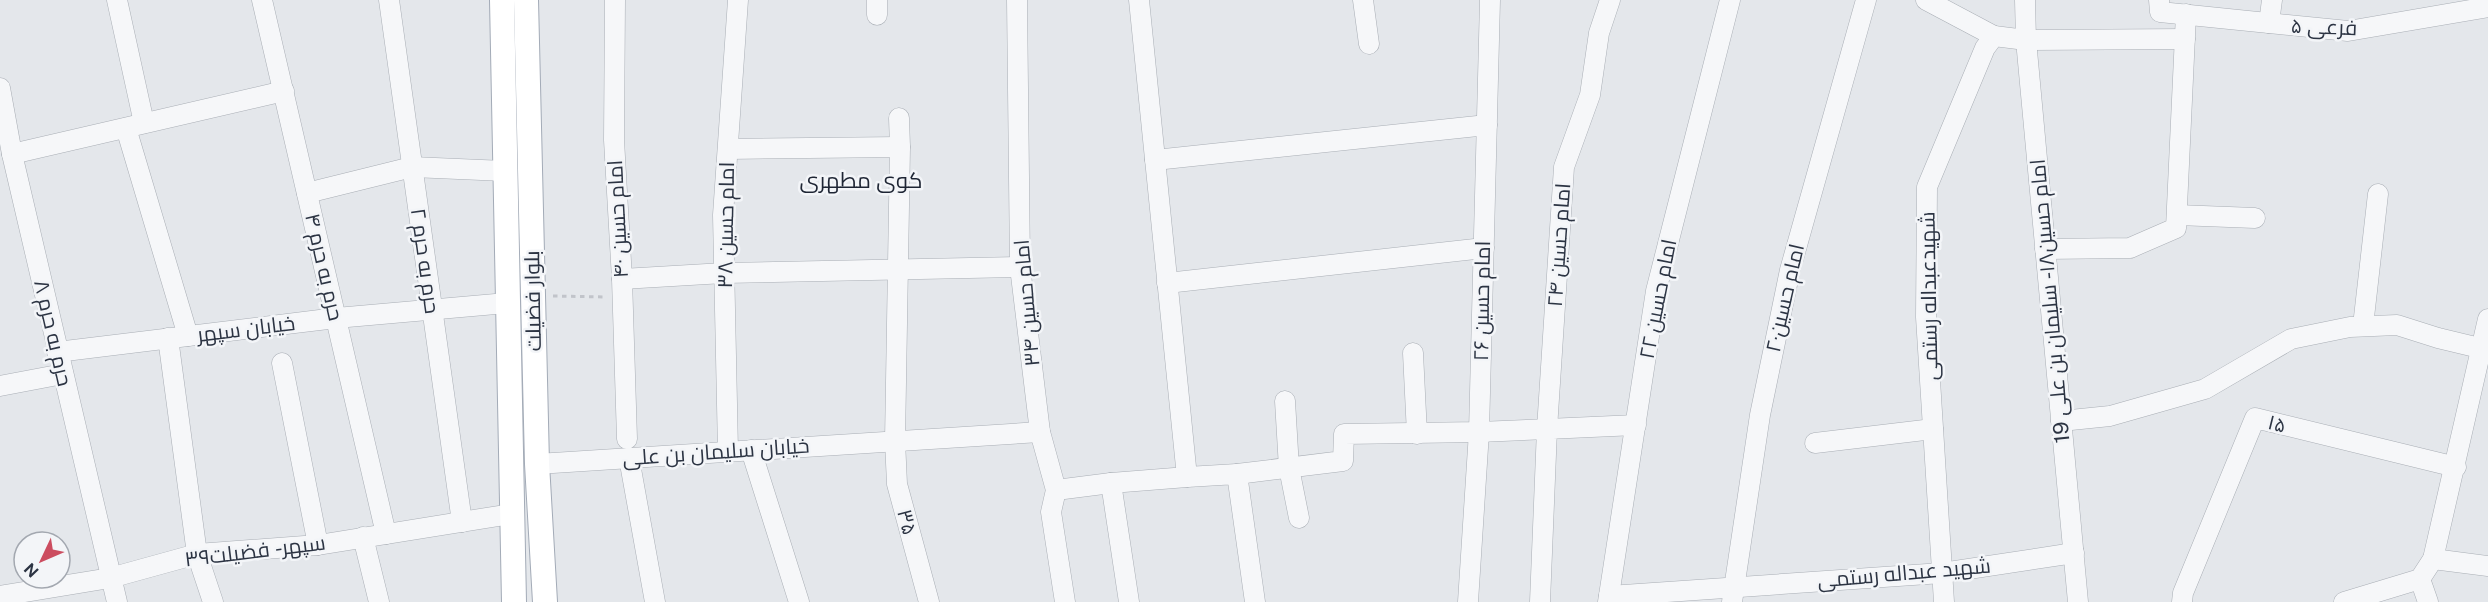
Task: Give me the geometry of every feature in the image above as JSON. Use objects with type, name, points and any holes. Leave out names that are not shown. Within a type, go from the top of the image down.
[{"type":"main road","name":"بلوار فضیلت","points":[[502,0],[514,602]]},
{"type":"main road","name":"بلوار فضیلت","points":[[526,0],[537,464],[545,602]]},
{"type":"main road","points":[[504,105],[528,105]]},
{"type":"street","points":[[117,0],[135,126],[178,337],[197,554],[213,602]]},
{"type":"street","name":"حرم به حرم ۴","points":[[262,0],[386,534]]},
{"type":"street","name":"حرم به حرم ۲","points":[[388,0],[462,522]]},
{"type":"street","name":"امام حسین ۴۰","points":[[615,0],[614,140],[628,448],[655,602]]},
{"type":"street","name":"امام حسین ۳۸","points":[[728,451],[723,215],[738,0]]},
{"type":"street","name":"امام حسین ۳۴","points":[[1017,0],[1020,267],[1040,432],[1056,490],[1050,512],[1065,602]]},
{"type":"street","points":[[1139,0],[1187,477]]},
{"type":"street","points":[[1363,0],[1369,44]]},
{"type":"street","name":"امام حسین ۲۶","points":[[1468,602],[1479,432],[1490,0]]},
{"type":"street","name":"امام حسین ۲۴","points":[[1540,602],[1547,429],[1564,168],[1590,95],[1599,33],[1610,0]]},
{"type":"street","name":"امام حسین ۲۲","points":[[1609,599],[1656,291],[1730,0]]},
{"type":"street","name":"امام حسین۲۰","points":[[1733,594],[1760,416],[1790,270],[1866,0]]},
{"type":"street","points":[[1926,0],[1994,36],[2026,40],[2185,39]]},
{"type":"street","name":"امام حسین۱۸ - سلیمان بن علی 19","points":[[2025,0],[2026,40],[2078,602]]},
{"type":"street","points":[[2269,23],[2272,0]]},
{"type":"street","name":"فرعی ۵","points":[[2159,6],[2186,14],[2348,31],[2488,6]]},
{"type":"street","points":[[2045,249],[2130,248],[2176,228],[2186,14]]},
{"type":"street","name":"شهیدعبداله رستمی","points":[[1944,602],[1926,317],[1927,187],[1985,48],[1994,36]]},
{"type":"street","name":"حرم به حرم ۸","points":[[0,88],[12,154],[57,352],[117,602]]},
{"type":"street","points":[[12,154],[284,91]]},
{"type":"street","name":"۳۵","points":[[900,118],[895,441],[897,484],[929,602]]},
{"type":"street","points":[[1155,160],[1487,125]]},
{"type":"street","points":[[728,149],[900,147]]},
{"type":"street","points":[[307,193],[412,167],[505,171]]},
{"type":"street","points":[[2363,326],[2379,194]]},
{"type":"street","points":[[2177,215],[2255,218]]},
{"type":"street","points":[[1167,283],[1484,248]]},
{"type":"street","points":[[621,288],[724,273],[1020,267]]},
{"type":"street","name":"خیابان سپهر","points":[[57,352],[336,318],[507,303]]},
{"type":"street","points":[[2344,602],[2420,579],[2433,559],[2485,349],[2488,319]]},
{"type":"street","points":[[2061,421],[2110,416],[2205,389],[2291,339],[2350,327],[2397,325],[2485,349]]},
{"type":"street","points":[[1413,353],[1416,434]]},
{"type":"street","points":[[282,363],[318,545]]},
{"type":"street","points":[[0,386],[63,374]]},
{"type":"street","points":[[1285,400],[1289,468],[1299,518]]},
{"type":"street","name":"۱۵","points":[[2182,602],[2183,593],[2255,418],[2456,467]]},
{"type":"street","points":[[1056,490],[1111,483],[1237,474],[1344,461],[1344,434],[1416,434],[1636,425]]},
{"type":"street","points":[[1815,443],[1933,429]]},
{"type":"street","name":"خیابان سلیمان بن علی","points":[[537,464],[628,448],[728,451],[1040,432]]},
{"type":"street","points":[[751,450],[799,602]]},
{"type":"street","points":[[1237,474],[1255,602]]},
{"type":"street","points":[[1111,483],[1129,602]]},
{"type":"street","name":"سپهر - فضیلت۳۹","points":[[0,596],[110,578],[197,554],[318,545],[512,514]]},
{"type":"street","points":[[363,537],[379,602]]},
{"type":"street","name":"شهید عبداله رستمی","points":[[1609,599],[1733,594],[1942,573],[2074,554]]},
{"type":"street","points":[[2433,559],[2488,566]]},
{"type":"street","points":[[2420,579],[2428,602]]},
{"type":"path","points":[[533,296],[621,288]]},
{"type":"district","name":"کوی مطهری","points":[[861,180]]}]
